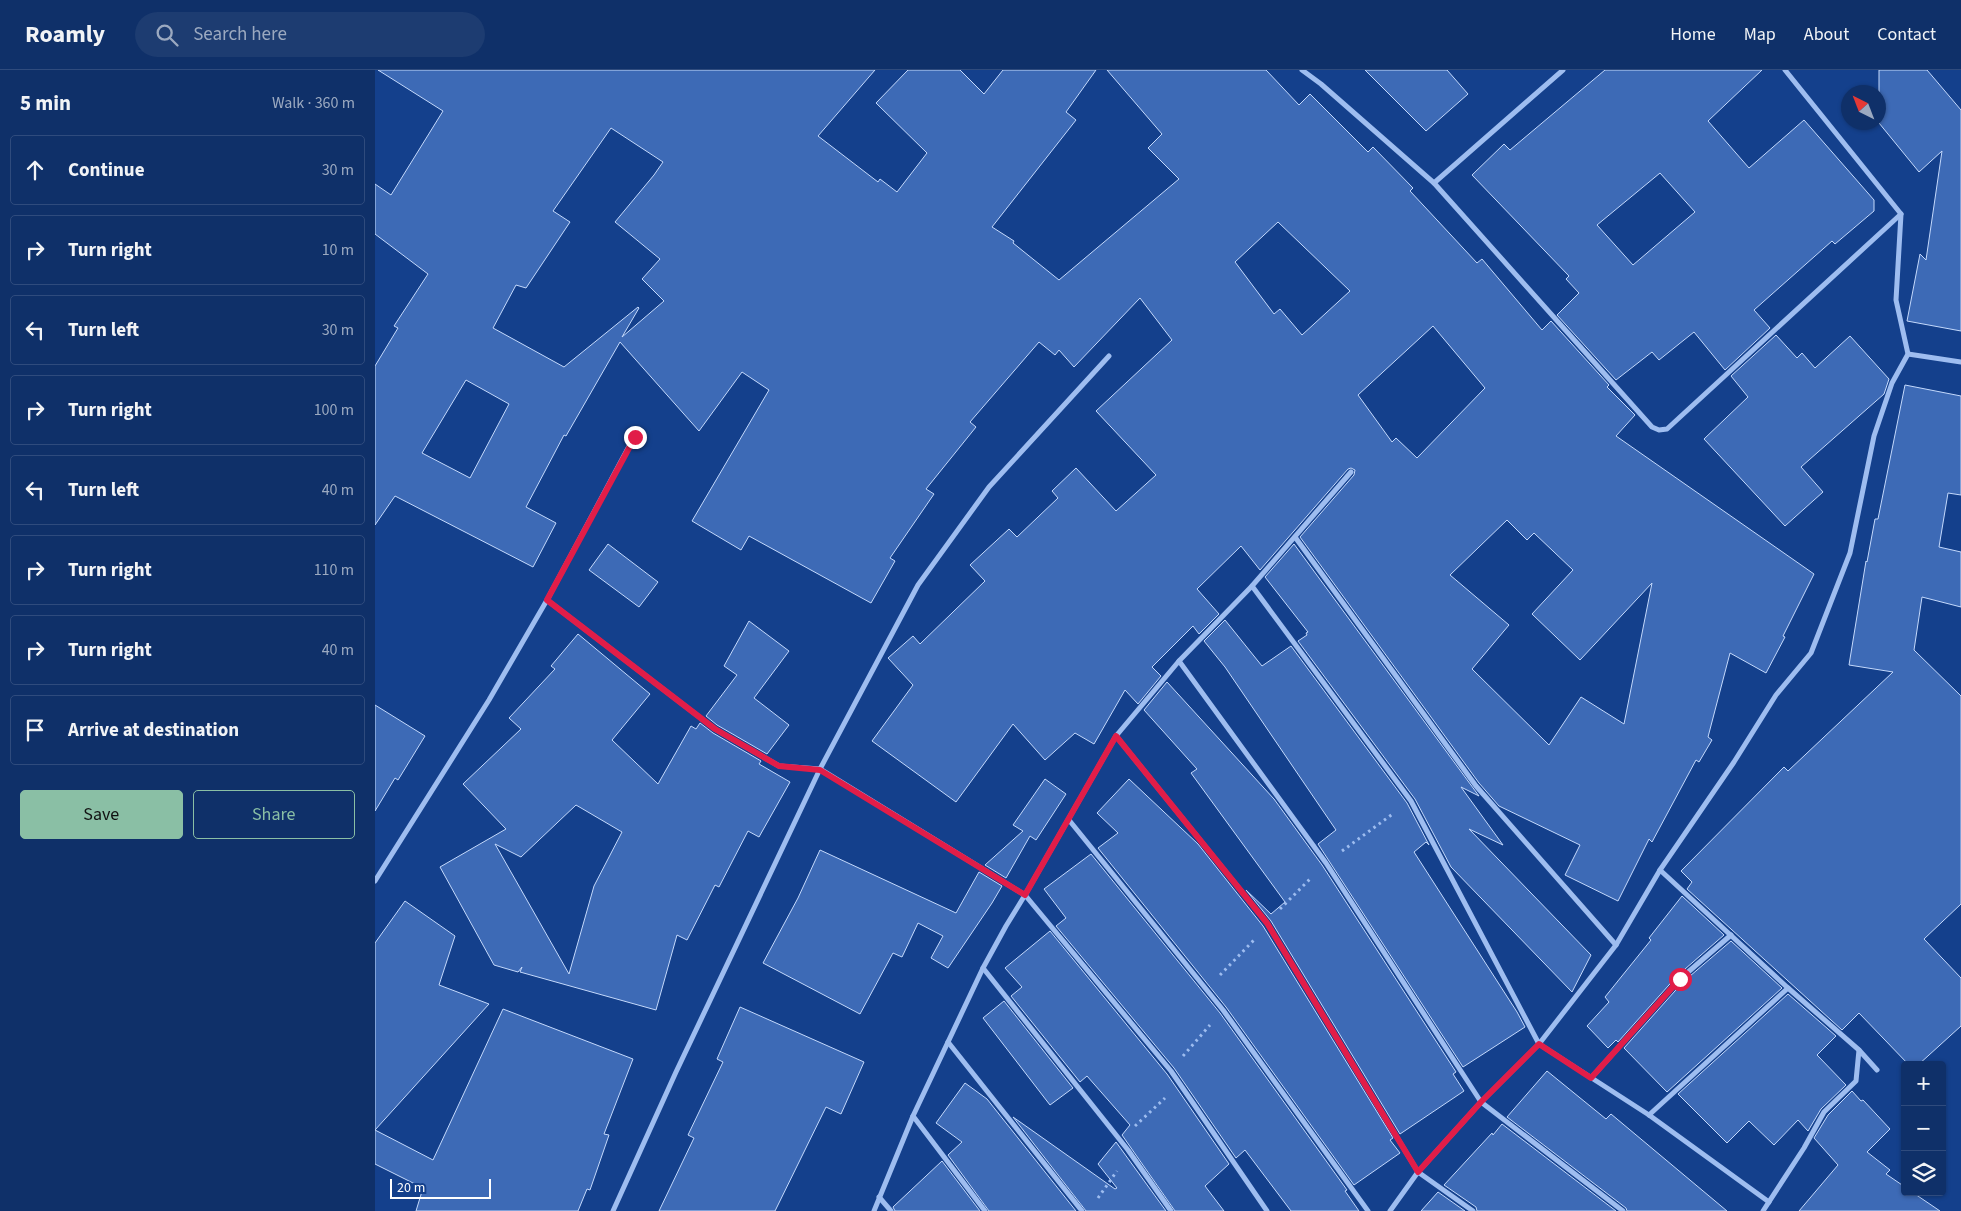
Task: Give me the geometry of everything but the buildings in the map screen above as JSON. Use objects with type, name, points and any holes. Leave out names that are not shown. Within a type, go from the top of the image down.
[{"type":"street","points":[[1302,70],[1321,84],[1434,183],[1652,428],[1659,430],[1667,429],[1901,214]]},
{"type":"street","points":[[1434,183],[1563,70]]},
{"type":"street","points":[[1390,1211],[1418,1172],[1481,1102],[1539,1044],[1616,944],[1660,870],[1734,762],[1776,695],[1811,654],[1849,553],[1874,436],[1892,383],[1908,354],[1896,300],[1901,214],[1785,70]]},
{"type":"street","points":[[1908,354],[1961,362]]},
{"type":"street","points":[[613,1211],[676,1072],[820,770],[918,585],[989,487],[1109,356]]},
{"type":"street","points":[[375,881],[489,700],[547,600],[635,437]]},
{"type":"street","points":[[874,1211],[913,1116],[983,968],[1005,926],[1069,820],[1116,736],[1179,661],[1252,586],[1351,472]]},
{"type":"street","points":[[1295,537],[1476,786],[1616,944]]},
{"type":"street","points":[[1252,586],[1411,801],[1539,1044],[1649,1116],[1769,1202]]},
{"type":"street","points":[[547,600],[715,729],[779,766],[820,770],[1025,895],[1171,1071],[1267,1211]]},
{"type":"street","points":[[1179,661],[1326,863],[1481,1102],[1623,1211]]},
{"type":"street","points":[[1116,736],[1267,923],[1418,1172],[1473,1211]]},
{"type":"street","points":[[1069,820],[1223,1010],[1368,1211]]},
{"type":"street","points":[[1660,870],[1788,988],[1859,1050],[1877,1070]]},
{"type":"street","points":[[1591,1078],[1680,979],[1731,935]]},
{"type":"street","points":[[983,968],[1128,1150],[1171,1211]]},
{"type":"street","points":[[1649,1116],[1788,988]]},
{"type":"street","points":[[948,1042],[1082,1211]]},
{"type":"street","points":[[1763,1211],[1804,1148],[1824,1112],[1856,1081],[1859,1050]]},
{"type":"street","points":[[913,1116],[985,1211]]},
{"type":"street","points":[[879,1197],[891,1211]]},
{"type":"route","points":[[635,437],[547,600],[715,729],[779,766],[820,770],[1025,895],[1116,736],[1267,923],[1418,1172],[1481,1102],[1539,1044],[1591,1078],[1680,979]]}]
